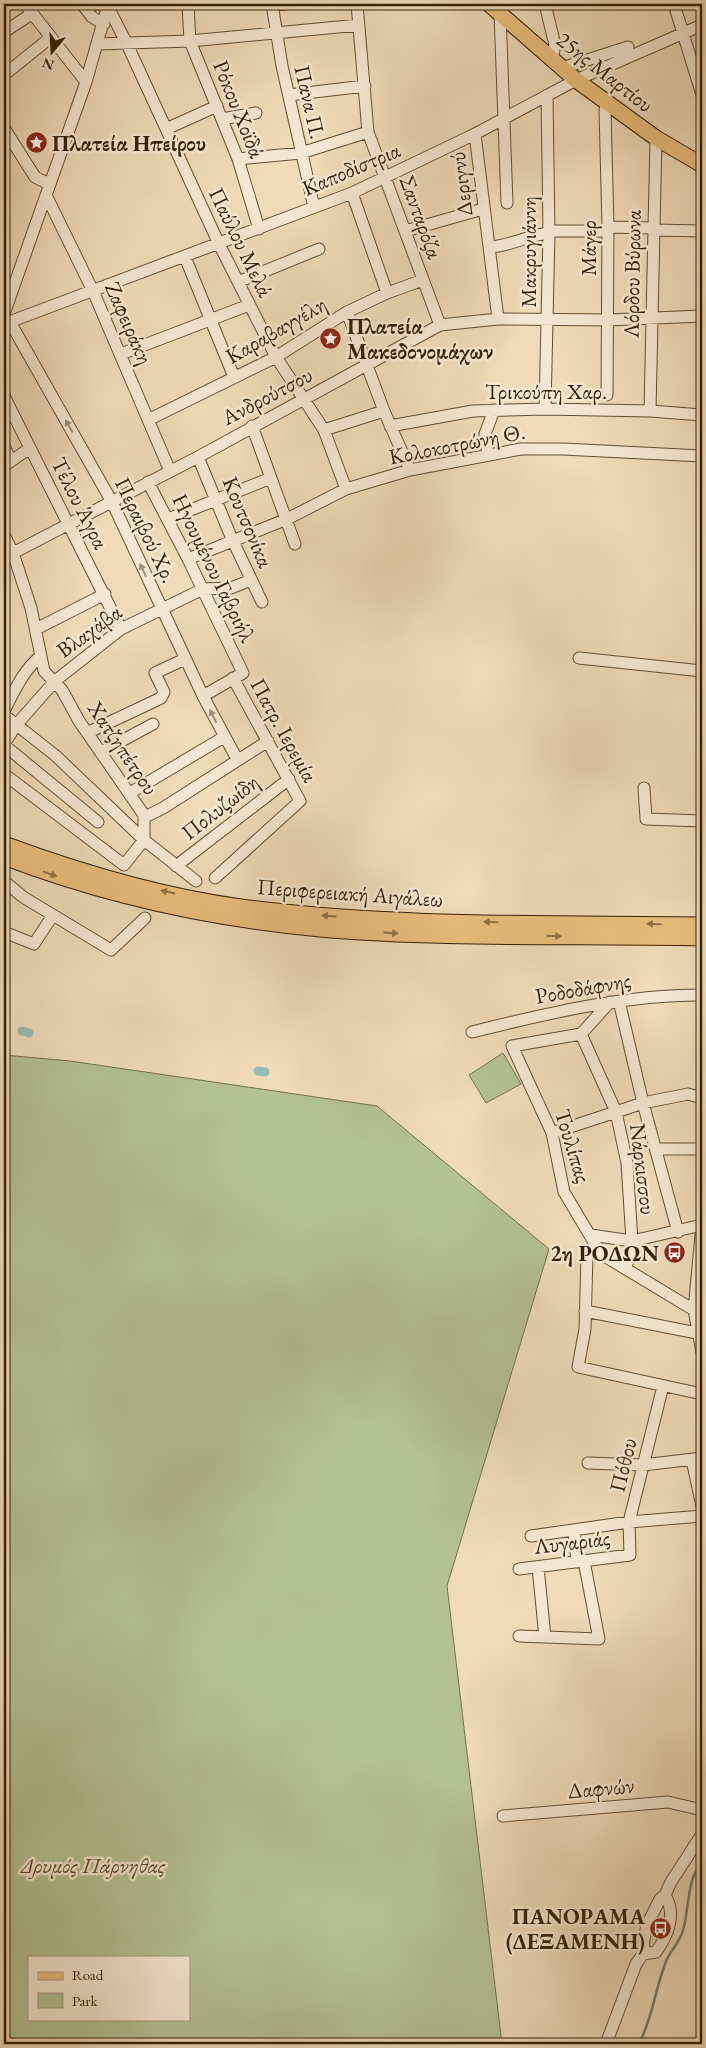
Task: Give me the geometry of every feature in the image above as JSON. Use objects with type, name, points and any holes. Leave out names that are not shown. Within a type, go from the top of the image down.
[{"type":"main road","name":"25ης Μαρτίου","points":[[495,8],[576,80],[656,138],[702,165]]},
{"type":"main road","name":"Περιφερειακή Αιγάλεω","points":[[4,844],[109,878],[190,897],[240,906],[321,915],[406,920],[702,925]]},
{"type":"main road","name":"Περιφερειακή Αιγάλεω","points":[[4,857],[64,879],[154,903],[238,919],[320,929],[415,934],[702,938]]},
{"type":"street","points":[[25,4],[86,82]]},
{"type":"street","points":[[82,4],[92,17],[104,24]]},
{"type":"street","name":"Ρόκου Χοϊδά","points":[[188,4],[190,41],[238,159],[259,228]]},
{"type":"street","points":[[272,4],[285,4]]},
{"type":"street","name":"Πανα Π.","points":[[272,4],[275,34],[314,207]]},
{"type":"street","name":"Σανταρόζα","points":[[357,4],[368,132],[440,325]]},
{"type":"street","points":[[545,4],[555,45],[557,64],[628,47]]},
{"type":"street","points":[[674,4],[699,74],[702,95]]},
{"type":"street","points":[[6,320],[8,291],[86,82],[108,5]]},
{"type":"street","name":"Παύλου Μελά","points":[[108,5],[249,305],[276,357],[324,430],[346,490]]},
{"type":"street","points":[[495,8],[504,117],[507,203]]},
{"type":"street","points":[[4,32],[33,13]]},
{"type":"street","points":[[98,44],[190,41],[359,25]]},
{"type":"street","name":"Καποδίστρια","points":[[6,320],[93,291],[352,193],[475,134],[576,80],[702,25]]},
{"type":"street","points":[[4,74],[50,38]]},
{"type":"street","points":[[288,95],[365,86]]},
{"type":"street","name":"Μακρυγιάννη","points":[[545,408],[549,232],[548,95]]},
{"type":"street","name":"Μάγερ","points":[[607,102],[605,110],[608,229],[607,395]]},
{"type":"street","points":[[166,129],[216,106]]},
{"type":"street","points":[[222,119],[256,113]]},
{"type":"street","points":[[4,129],[35,177],[47,190]]},
{"type":"street","points":[[238,159],[301,153],[368,132]]},
{"type":"street","name":"Δεριγνύ","points":[[475,134],[498,319]]},
{"type":"street","name":"Λόρδου Βύρωνα","points":[[650,411],[656,138]]},
{"type":"street","name":"Ζαφειράκη","points":[[47,190],[150,419],[170,471]]},
{"type":"street","points":[[352,193],[387,293]]},
{"type":"street","points":[[405,231],[483,209]]},
{"type":"street","points":[[490,247],[507,245],[549,232],[608,229],[702,231]]},
{"type":"street","points":[[238,282],[319,249]]},
{"type":"street","points":[[185,257],[234,377]]},
{"type":"street","name":"Καραβαγγέλη","points":[[150,419],[276,357],[346,312],[387,293],[423,280]]},
{"type":"street","points":[[121,354],[249,305]]},
{"type":"street","points":[[346,312],[390,426],[410,470]]},
{"type":"street","name":"Ανδρούτσου","points":[[14,553],[440,325],[498,319],[608,320],[702,316]]},
{"type":"street","name":"Περαιβού Χρ.","points":[[6,320],[112,502],[203,696],[237,759]]},
{"type":"street","name":"Τέλου Άγρα","points":[[5,403],[105,594],[121,629]]},
{"type":"street","name":"Τρικούπη Χαρ.","points":[[390,426],[474,411],[545,408],[650,411],[702,415]]},
{"type":"street","points":[[488,455],[485,434],[494,410]]},
{"type":"street","points":[[324,430],[384,411]]},
{"type":"street","points":[[252,426],[296,544]]},
{"type":"street","points":[[4,446],[7,463],[30,448]]},
{"type":"street","name":"Κολοκοτρώνη Θ.","points":[[188,559],[287,518],[346,490],[410,470],[521,449],[563,449],[702,456]]},
{"type":"street","name":"Κουτσονίκα","points":[[198,456],[232,540],[262,602]]},
{"type":"street","points":[[168,519],[271,478]]},
{"type":"street","name":"Ηγουμένου Γαβριήλ","points":[[148,482],[203,589],[238,676]]},
{"type":"street","name":"Χατζηπέτρου","points":[[4,535],[14,553],[36,630],[44,671],[62,690],[87,733],[144,815],[144,840]]},
{"type":"street","name":"Βλαχάβα","points":[[4,744],[17,724],[55,681],[121,629],[203,589],[230,588],[251,580]]},
{"type":"street","points":[[36,630],[105,594]]},
{"type":"street","points":[[4,711],[24,675],[41,656]]},
{"type":"street","points":[[579,658],[702,671]]},
{"type":"street","points":[[87,733],[161,698],[164,692],[155,673],[186,659]]},
{"type":"street","points":[[203,696],[238,676]]},
{"type":"street","name":"Πατρ. Ιερεμία","points":[[215,878],[300,801],[268,741],[238,676]]},
{"type":"street","points":[[4,715],[56,756],[144,840],[196,881]]},
{"type":"street","points":[[101,752],[153,724]]},
{"type":"street","points":[[130,793],[224,737]]},
{"type":"street","points":[[144,815],[149,816],[163,808],[237,759],[268,741]]},
{"type":"street","points":[[4,744],[98,822]]},
{"type":"street","points":[[4,774],[124,865],[144,840]]},
{"type":"street","name":"Πολυζωίδη","points":[[176,866],[289,779]]},
{"type":"street","points":[[644,788],[646,819],[702,821]]},
{"type":"street","points":[[86,837],[109,807]]},
{"type":"street","points":[[4,880],[13,890],[111,950],[145,918]]},
{"type":"street","points":[[4,932],[34,944],[53,915]]},
{"type":"street","name":"Ροδοδάφνης","points":[[472,1032],[550,1013],[614,1002],[661,996],[702,995]]},
{"type":"street","points":[[581,1034],[614,1002],[657,1150],[678,1232]]},
{"type":"street","name":"Τουλίπας","points":[[581,1034],[512,1046],[552,1133],[564,1192],[601,1254],[626,1269]]},
{"type":"street","name":"Νάρκισσου","points":[[581,1034],[616,1112],[626,1163],[632,1242],[626,1269]]},
{"type":"street","points":[[552,1133],[643,1104],[688,1094],[702,1098]]},
{"type":"street","points":[[657,1150],[702,1150]]},
{"type":"street","points":[[702,1352],[699,1328],[694,1310],[702,1225],[632,1242],[593,1239],[587,1255],[585,1329],[578,1367],[702,1394]]},
{"type":"street","points":[[626,1269],[694,1310]]},
{"type":"street","points":[[586,1311],[699,1328]]},
{"type":"street","name":"Πόθου","points":[[630,1555],[629,1522],[663,1386]]},
{"type":"street","points":[[588,1464],[643,1464],[697,1459],[702,1506]]},
{"type":"street","points":[[531,1536],[629,1522],[702,1516]]},
{"type":"street","points":[[519,1636],[599,1639],[574,1530]]},
{"type":"street","name":"Λυγαριάς","points":[[519,1569],[630,1555]]},
{"type":"street","points":[[538,1567],[545,1637]]},
{"type":"street","name":"Δαφνών","points":[[503,1816],[668,1802],[702,1810]]},
{"type":"street","points":[[606,2044],[636,1964],[643,1954],[647,1925],[660,1899],[665,1895],[671,1882],[702,1834]]},
{"type":"street","points":[[643,1954],[656,1952],[668,1934],[671,1910],[665,1895]]},
{"type":"green space","points":[[503,1053],[521,1084],[486,1103],[469,1075]]},
{"type":"green space","name":"Δρυμός Πάρνηθας","points":[[4,1055],[70,1061],[377,1106],[549,1249],[447,1586],[502,2044],[4,2044]]},
{"type":"waterway","points":[[22,1031],[29,1033]]},
{"type":"waterway","points":[[258,1071],[265,1072]]},
{"type":"waterway","points":[[639,2044],[647,2025],[667,1959],[682,1935],[693,1877],[702,1861]]},
{"type":"place","name":"Πλατεία Ηπείρου","points":[[36,143]]},
{"type":"place","name":"Πλατεία Μακεδονομάχων","points":[[331,339]]},
{"type":"place","name":"2η ΡΟΔΩΝ","points":[[675,1253]]},
{"type":"place","name":"ΠΑΝΟΡΑΜΑ (ΔΕΞΑΜΕΝΗ)","points":[[661,1929]]}]
